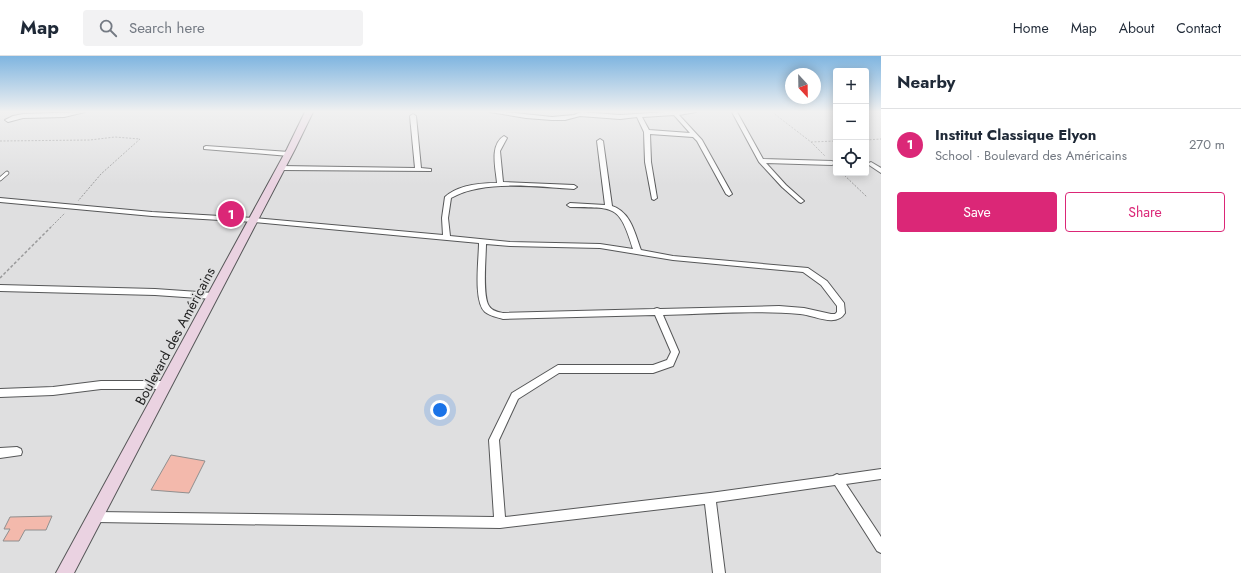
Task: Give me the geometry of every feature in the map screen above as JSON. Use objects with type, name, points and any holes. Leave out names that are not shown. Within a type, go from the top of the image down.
[{"type":"main road","name":"Boulevard des Américains","points":[[65,573],[298,136]]},
{"type":"street","points":[[415,136],[418,170]]},
{"type":"street","points":[[647,136],[648,162],[654,198]]},
{"type":"street","points":[[696,136],[729,194]]},
{"type":"street","points":[[747,136],[761,161],[784,186],[802,201]]},
{"type":"street","points":[[500,185],[497,151],[504,138]]},
{"type":"street","points":[[600,141],[609,207]]},
{"type":"street","points":[[206,148],[289,154]]},
{"type":"street","points":[[761,161],[832,163]]},
{"type":"street","points":[[871,164],[881,172]]},
{"type":"street","points":[[281,168],[429,170]]},
{"type":"street","points":[[447,238],[445,218],[448,198],[452,193],[477,185],[574,187]]},
{"type":"street","points":[[0,200],[152,214],[254,220],[483,242],[510,244],[585,245],[673,258],[805,270],[824,283],[841,305],[841,313],[831,317],[804,311],[779,309],[503,316],[491,313],[486,308],[482,299],[483,242]]},
{"type":"street","points":[[570,205],[609,207],[617,210],[625,217],[638,252]]},
{"type":"street","points":[[0,288],[155,292],[213,296]]},
{"type":"street","points":[[500,523],[494,440],[515,396],[558,369],[653,369],[670,363],[675,352],[658,311]]},
{"type":"street","points":[[0,393],[53,391],[101,385],[165,385]]},
{"type":"street","points":[[0,453],[17,452]]},
{"type":"street","points":[[96,517],[500,523],[710,498],[881,474]]},
{"type":"street","points":[[837,479],[881,547]]},
{"type":"street","points":[[710,498],[719,573]]},
{"type":"lane","points":[[0,179],[7,173]]},
{"type":"path","points":[[803,136],[832,163]]},
{"type":"path","points":[[0,141],[90,140],[115,137],[140,139],[126,154],[101,174],[72,206],[0,278]]},
{"type":"path","points":[[869,140],[881,139]]},
{"type":"path","points":[[811,142],[833,141]]},
{"type":"path","points":[[845,176],[867,197]]},
{"type":"building","points":[[171,455],[205,461],[189,493],[151,490]]},
{"type":"building","points":[[52,516],[46,530],[25,530],[19,541],[3,541],[10,529],[4,529],[10,517]]},
{"type":"place","name":"Institut Classique Elyon","points":[[231,214]]}]
